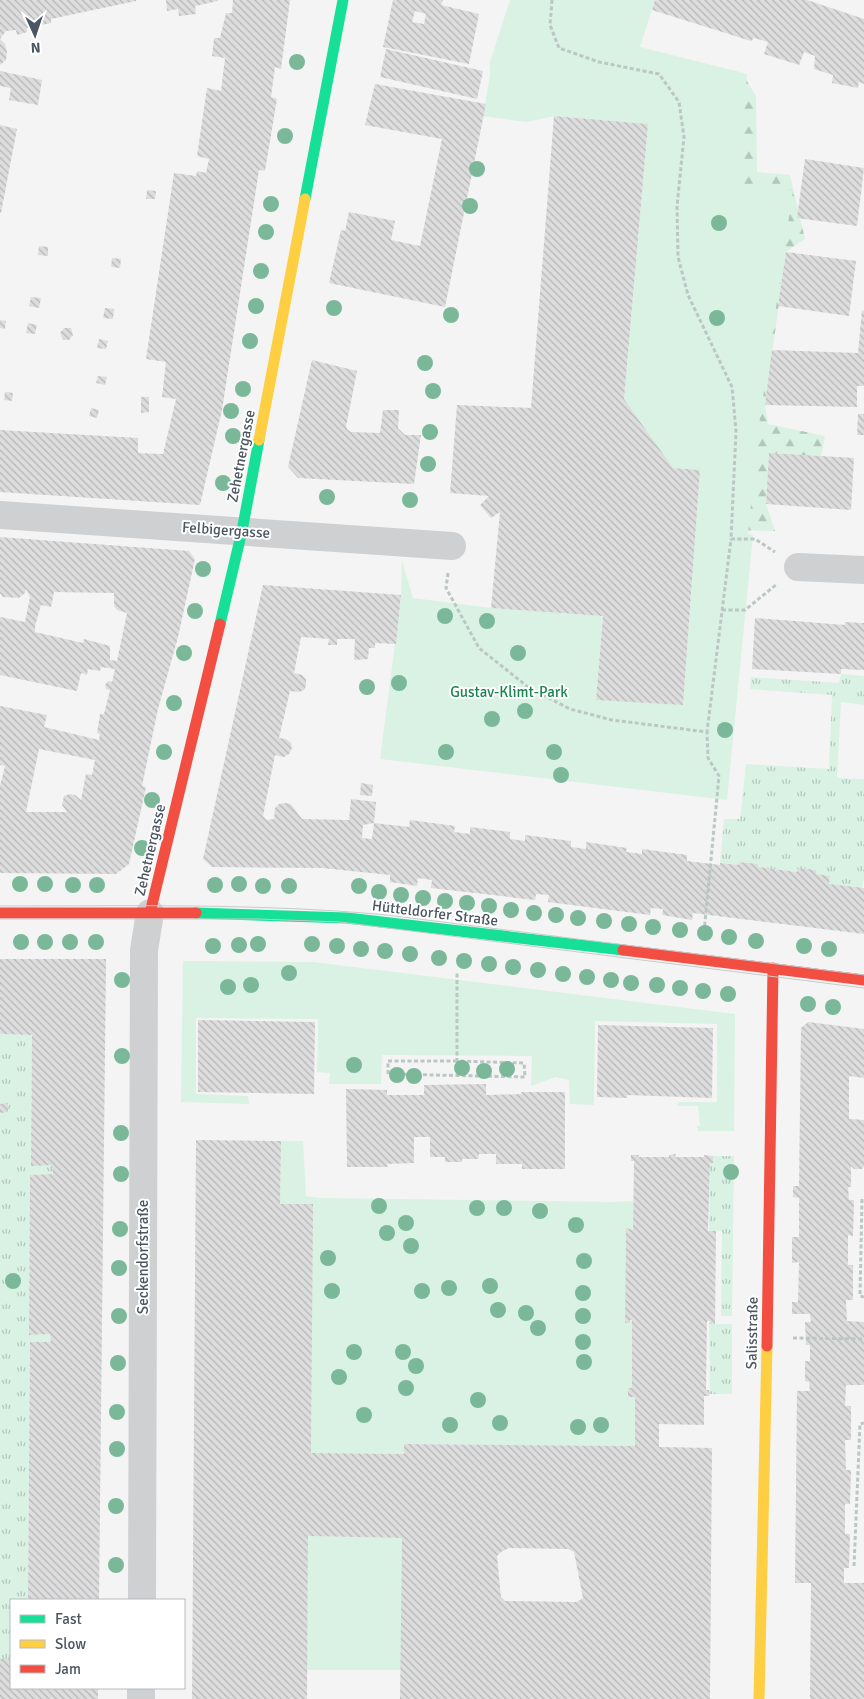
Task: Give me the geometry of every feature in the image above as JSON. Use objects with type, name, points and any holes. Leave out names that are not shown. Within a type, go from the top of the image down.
[{"type":"street","name":"Zehetnergasse","points":[[150,914],[242,531],[343,0]]},
{"type":"street","name":"Felbigergasse","points":[[0,515],[452,546]]},
{"type":"street","points":[[798,567],[864,570]]},
{"type":"street","name":"Hütteldorfer Straße","points":[[0,913],[292,914],[347,918],[864,980]]},
{"type":"street","name":"Seckendorfstraße","points":[[142,1599],[144,960],[150,914]]},
{"type":"street","name":"Salisstraße","points":[[759,1699],[773,968]]},
{"type":"path","points":[[552,0],[550,25],[559,48],[599,62],[658,74],[679,102],[684,136],[677,206],[678,257],[688,295],[732,387],[736,431],[731,539],[707,732],[708,758],[719,776],[712,864],[701,959]]},
{"type":"path","points":[[722,610],[745,610],[798,567],[755,539],[731,539]]},
{"type":"path","points":[[452,546],[446,588],[479,648],[528,687],[570,709],[612,720],[707,732]]},
{"type":"path","points":[[457,973],[457,1061]]},
{"type":"path","points":[[388,1061],[457,1061],[524,1063],[525,1077],[388,1074],[388,1061]]},
{"type":"path","points":[[862,1199],[860,1296],[864,1297]]},
{"type":"path","points":[[767,1338],[864,1339]]},
{"type":"path","points":[[854,1566],[860,1424],[864,1423]]},
{"type":"green space","name":"Gustav-Klimt-Park","points":[[510,0],[655,0],[640,47],[747,74],[739,185],[793,190],[759,425],[748,534],[753,535],[727,800],[380,759],[401,598],[402,561],[413,598],[491,608],[603,616],[596,700],[683,704],[700,470],[673,468],[624,399],[648,124],[555,116],[526,122],[483,116],[490,75],[490,62]]},
{"type":"green space","points":[[674,56],[742,73],[756,96],[757,172],[790,175],[805,239],[786,252],[765,405],[768,424],[825,436],[821,456],[769,453],[766,504],[775,531],[732,530],[745,206]]},
{"type":"green space","points":[[841,674],[864,676],[864,705],[841,702],[837,778],[864,779],[864,878],[862,888],[829,884],[830,876],[816,874],[816,870],[798,868],[797,872],[758,867],[758,864],[739,862],[738,865],[720,863],[724,819],[740,819],[746,764],[829,769],[832,695],[750,689],[751,677],[839,683]]},
{"type":"green space","points":[[183,961],[313,962],[735,1014],[734,1131],[698,1131],[697,1126],[700,1126],[698,1106],[678,1106],[678,1102],[717,1102],[717,1024],[595,1021],[594,1105],[570,1104],[569,1080],[556,1077],[531,1086],[532,1056],[382,1055],[381,1084],[329,1084],[330,1073],[317,1072],[318,1019],[196,1018],[196,1094],[248,1096],[249,1104],[181,1102]]},
{"type":"green space","points":[[0,1034],[32,1035],[31,1165],[52,1165],[53,1174],[30,1175],[29,1335],[50,1334],[51,1342],[30,1343],[28,1599],[10,1599],[10,1659],[0,1659]]},
{"type":"green space","points":[[281,1141],[303,1141],[306,1196],[320,1198],[633,1201],[633,1230],[626,1228],[625,1323],[632,1320],[632,1388],[628,1389],[628,1396],[635,1397],[635,1446],[405,1444],[404,1454],[311,1453],[312,1204],[280,1204]]},
{"type":"green space","points":[[713,1156],[734,1156],[732,1316],[721,1316],[722,1231],[709,1231],[710,1163],[713,1163]]},
{"type":"green space","points":[[709,1324],[732,1324],[732,1394],[710,1394]]},
{"type":"green space","points":[[308,1536],[402,1538],[401,1670],[307,1670]]},
{"type":"building","points":[[0,0],[136,1],[51,19],[51,23],[27,28],[27,32],[17,35],[16,30],[6,31],[0,39]]},
{"type":"building","points":[[166,0],[218,1],[195,6],[196,14],[179,16],[178,9],[167,11]]},
{"type":"building","points":[[233,0],[290,0],[281,69],[275,67],[271,97],[277,99],[265,171],[259,170],[222,410],[200,505],[0,492],[0,430],[138,438],[138,453],[163,454],[176,399],[162,397],[166,362],[146,359],[174,173],[196,176],[197,171],[206,173],[209,159],[197,156],[207,88],[221,91],[225,58],[212,56],[214,38],[220,38],[226,13],[232,13]]},
{"type":"building","points":[[393,0],[443,0],[441,5],[479,14],[469,64],[383,47]],"holes":[[[415,11],[426,14],[424,24],[412,22]]]},
{"type":"building","points":[[655,0],[807,0],[864,19],[864,84],[859,82],[858,88],[832,83],[833,75],[814,69],[815,56],[804,52],[799,65],[764,54],[768,42],[754,38],[751,41],[652,10]]},
{"type":"building","points":[[0,39],[5,44],[7,52],[6,60],[0,65]]},
{"type":"building","points":[[386,49],[483,71],[477,99],[380,77]]},
{"type":"building","points":[[0,71],[42,80],[38,105],[9,100],[11,88],[0,86]]},
{"type":"building","points":[[375,84],[486,104],[445,307],[329,283],[341,230],[345,231],[349,212],[395,221],[391,240],[420,246],[442,139],[365,125]]},
{"type":"building","points":[[554,116],[648,124],[624,399],[673,468],[700,470],[683,705],[596,700],[603,616],[491,608],[500,512],[491,518],[480,505],[489,496],[450,493],[457,405],[531,408]]},
{"type":"building","points":[[0,125],[17,129],[1,213],[0,213]]},
{"type":"building","points":[[805,159],[864,168],[857,226],[797,218]]},
{"type":"building","points":[[147,190],[156,191],[155,199],[146,199]]},
{"type":"building","points":[[39,246],[48,247],[48,256],[38,255]]},
{"type":"building","points":[[786,252],[856,261],[849,316],[778,306]]},
{"type":"building","points":[[112,258],[121,259],[120,268],[111,267]]},
{"type":"building","points":[[31,297],[41,298],[39,308],[29,306]]},
{"type":"building","points":[[105,308],[114,309],[113,319],[103,318]]},
{"type":"building","points":[[862,310],[864,311],[864,386],[857,386],[857,407],[765,405],[772,350],[858,353]]},
{"type":"building","points":[[0,320],[6,321],[5,329],[0,328]]},
{"type":"building","points":[[28,323],[37,325],[35,334],[26,333]]},
{"type":"building","points":[[64,328],[71,328],[73,335],[69,340],[63,340],[60,333]]},
{"type":"building","points":[[99,339],[108,341],[106,349],[97,348]]},
{"type":"building","points":[[312,360],[357,371],[346,427],[348,430],[351,432],[380,433],[383,410],[399,410],[398,428],[405,435],[421,435],[414,484],[298,478],[288,467]]},
{"type":"building","points":[[98,376],[107,377],[105,385],[96,383]]},
{"type":"building","points":[[5,392],[13,393],[12,401],[4,400]]},
{"type":"building","points":[[141,397],[149,397],[149,412],[141,413]]},
{"type":"building","points":[[91,408],[99,410],[97,418],[89,416]]},
{"type":"building","points":[[858,414],[864,414],[864,435],[857,435]]},
{"type":"building","points":[[769,453],[854,458],[851,510],[766,504]]},
{"type":"building","points":[[0,537],[189,551],[195,559],[178,637],[158,709],[142,786],[146,787],[129,864],[116,874],[0,873],[0,786],[5,766],[0,765],[0,706],[47,715],[44,727],[99,740],[100,734],[97,733],[100,714],[104,714],[110,690],[106,689],[105,685],[108,681],[112,682],[115,669],[101,667],[100,671],[88,669],[87,675],[81,673],[77,691],[0,675],[0,617],[25,622],[30,597],[26,589],[25,593],[19,598],[3,597],[0,593]],"holes":[[[54,592],[114,593],[114,606],[117,610],[127,613],[117,661],[110,660],[110,646],[84,639],[83,643],[35,632],[41,605],[51,607]],[[39,749],[95,760],[92,775],[86,774],[81,800],[75,795],[64,796],[62,805],[67,812],[26,812]]]},
{"type":"building","points":[[263,585],[401,595],[396,644],[375,643],[375,648],[369,648],[368,659],[354,660],[355,639],[337,639],[337,645],[328,645],[329,639],[301,637],[294,673],[302,675],[306,679],[306,686],[304,690],[299,692],[290,691],[279,738],[286,739],[291,743],[292,748],[289,754],[284,757],[275,755],[263,816],[267,820],[274,819],[275,808],[279,804],[285,803],[291,804],[302,819],[349,820],[351,799],[376,802],[374,823],[409,827],[410,820],[455,826],[454,832],[470,834],[470,827],[510,832],[510,839],[525,841],[525,835],[571,841],[571,847],[586,849],[586,842],[627,848],[626,852],[642,854],[642,849],[687,855],[687,861],[720,865],[720,863],[738,865],[739,862],[758,864],[758,867],[797,872],[798,868],[816,870],[816,874],[830,876],[829,884],[864,888],[864,934],[693,913],[692,920],[662,915],[663,909],[651,908],[650,915],[548,902],[549,895],[536,894],[535,900],[431,888],[432,880],[418,878],[417,886],[390,882],[390,875],[322,868],[212,867],[203,859]],"holes":[[[374,823],[372,839],[362,838],[363,825]]]},
{"type":"building","points":[[755,618],[845,625],[845,622],[864,623],[864,670],[841,669],[841,674],[752,669]]},
{"type":"building","points":[[361,783],[373,785],[372,796],[360,795]]},
{"type":"building","points":[[0,959],[106,959],[99,1599],[28,1599],[30,1342],[51,1342],[50,1334],[29,1335],[30,1175],[53,1174],[52,1165],[31,1166],[32,1035],[0,1034]]},
{"type":"building","points":[[198,1020],[315,1022],[314,1094],[198,1092]]},
{"type":"building","points":[[808,1022],[864,1029],[864,1078],[849,1076],[849,1119],[864,1120],[864,1166],[862,1169],[854,1169],[851,1166],[851,1187],[848,1187],[849,1200],[854,1200],[853,1236],[848,1235],[848,1265],[853,1265],[853,1300],[846,1300],[847,1321],[864,1322],[864,1385],[846,1385],[845,1406],[851,1406],[851,1440],[845,1440],[846,1470],[851,1470],[850,1504],[845,1504],[845,1534],[850,1534],[849,1568],[844,1568],[844,1583],[864,1583],[864,1699],[810,1699],[811,1583],[795,1583],[797,1391],[810,1391],[809,1382],[805,1381],[805,1361],[810,1361],[810,1345],[806,1345],[805,1322],[811,1322],[810,1314],[792,1314],[792,1302],[798,1302],[799,1262],[792,1263],[792,1237],[799,1237],[799,1198],[793,1197],[793,1186],[799,1186],[801,1028]]},
{"type":"building","points":[[598,1025],[713,1028],[712,1098],[627,1095],[627,1098],[597,1097]]},
{"type":"building","points":[[486,1084],[486,1095],[522,1094],[521,1092],[565,1092],[565,1169],[522,1169],[522,1164],[496,1164],[496,1154],[479,1154],[478,1159],[462,1159],[462,1162],[445,1162],[445,1157],[430,1157],[430,1137],[414,1137],[414,1163],[387,1164],[388,1167],[347,1167],[346,1089],[387,1090],[387,1095],[424,1095],[424,1085]]},
{"type":"building","points":[[8,1103],[8,1112],[0,1113],[0,1104]]},
{"type":"building","points":[[196,1140],[281,1141],[280,1204],[313,1204],[311,1453],[404,1454],[404,1444],[635,1446],[635,1397],[628,1397],[628,1388],[632,1388],[632,1320],[630,1320],[630,1323],[625,1323],[626,1228],[633,1230],[634,1161],[631,1161],[631,1155],[639,1155],[638,1157],[669,1157],[669,1155],[676,1154],[675,1157],[713,1156],[713,1163],[710,1163],[708,1231],[716,1231],[715,1324],[709,1324],[710,1321],[707,1321],[706,1390],[709,1390],[710,1394],[709,1396],[704,1396],[704,1425],[659,1424],[659,1447],[712,1448],[710,1699],[400,1699],[402,1538],[308,1536],[307,1699],[192,1699]],"holes":[[[509,1548],[568,1549],[574,1552],[583,1598],[577,1602],[505,1601],[501,1597],[497,1556],[501,1552]]]},
{"type":"building","points":[[0,1659],[10,1659],[10,1689],[98,1689],[98,1699],[0,1699]]},
{"type":"tram line","points":[[0,906],[242,907],[339,911],[387,915],[864,975]]},
{"type":"tram line","points":[[0,919],[258,919],[340,922],[864,988]]},
{"type":"traffic: fast","points":[[305,199],[343,0]]},
{"type":"traffic: fast","points":[[220,624],[242,531],[259,440]]},
{"type":"traffic: fast","points":[[196,913],[347,918],[623,950]]},
{"type":"traffic: slow","points":[[259,440],[305,199]]},
{"type":"traffic: slow","points":[[759,1699],[767,1346]]},
{"type":"traffic: jam","points":[[150,913],[220,624]]},
{"type":"traffic: jam","points":[[0,913],[196,913]]},
{"type":"traffic: jam","points":[[623,950],[864,980]]},
{"type":"traffic: jam","points":[[767,1346],[773,968]]}]
